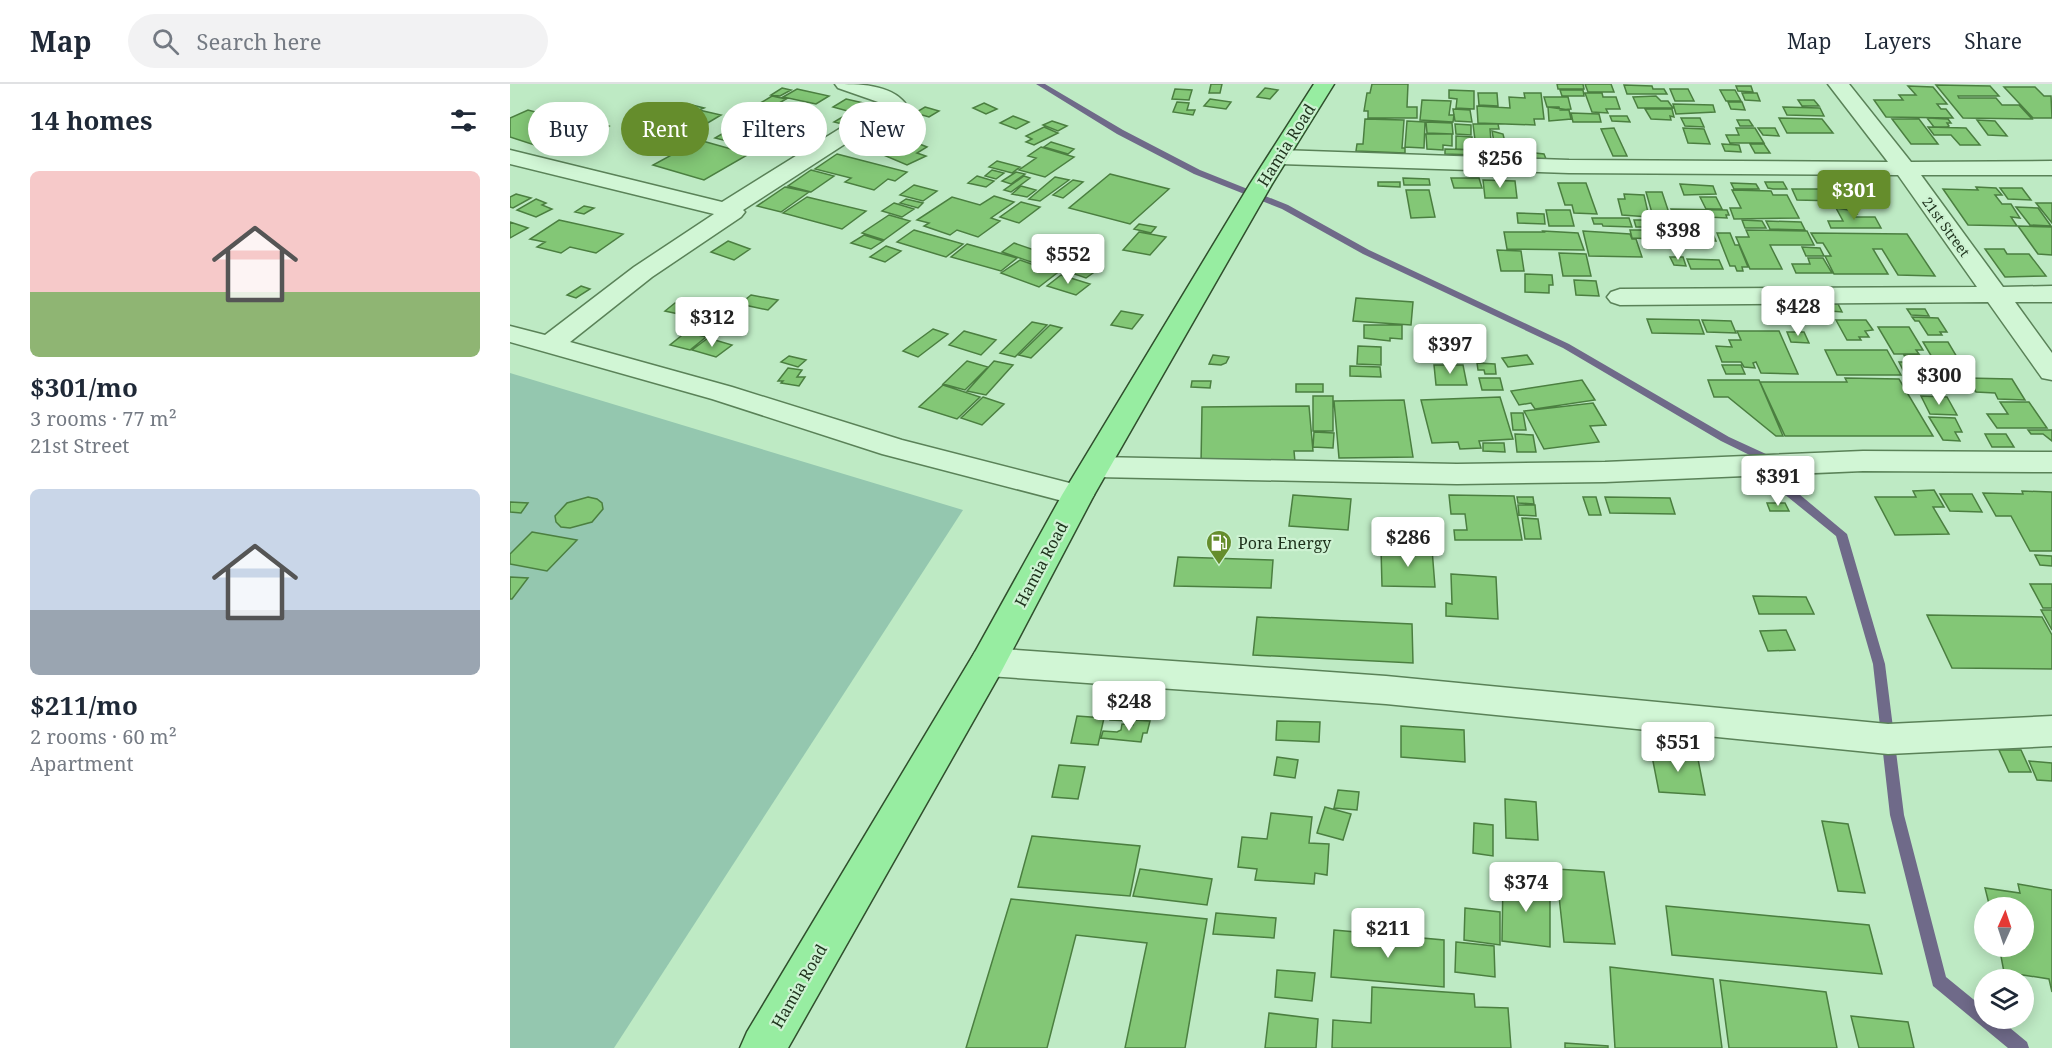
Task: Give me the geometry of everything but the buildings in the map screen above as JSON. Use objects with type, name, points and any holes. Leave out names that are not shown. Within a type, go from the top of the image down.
[{"type":"main road","name":"Hamia Road","points":[[763,1048],[988,662],[1087,481],[1253,197],[1324,84]]},
{"type":"street","points":[[725,211],[895,103],[884,95],[844,84]]},
{"type":"street","name":"21st Street","points":[[1838,84],[1905,169],[2052,372]]},
{"type":"street","points":[[510,157],[733,212],[643,272],[549,345]]},
{"type":"street","points":[[1280,157],[1493,165],[2052,168]]},
{"type":"street","points":[[1620,297],[2052,294]]},
{"type":"street","points":[[510,334],[722,393],[893,447],[1087,481],[1605,472],[1863,461],[2052,462]]},
{"type":"street","points":[[988,662],[1386,690],[1888,739],[2052,731]]},
{"type":"green space","points":[[510,373],[963,510],[614,1048],[510,1048]]},
{"type":"waterway","points":[[1040,84],[1120,132],[1197,172],[1285,207],[1366,252],[1566,346],[1725,439],[1775,463],[1782,486],[1841,534],[1879,664],[1897,815],[1939,981],[1974,1010]]},
{"type":"waterway","points":[[1998,1029],[2021,1048]]},
{"type":"place","name":"Pora Energy","points":[[1219,566]]}]
